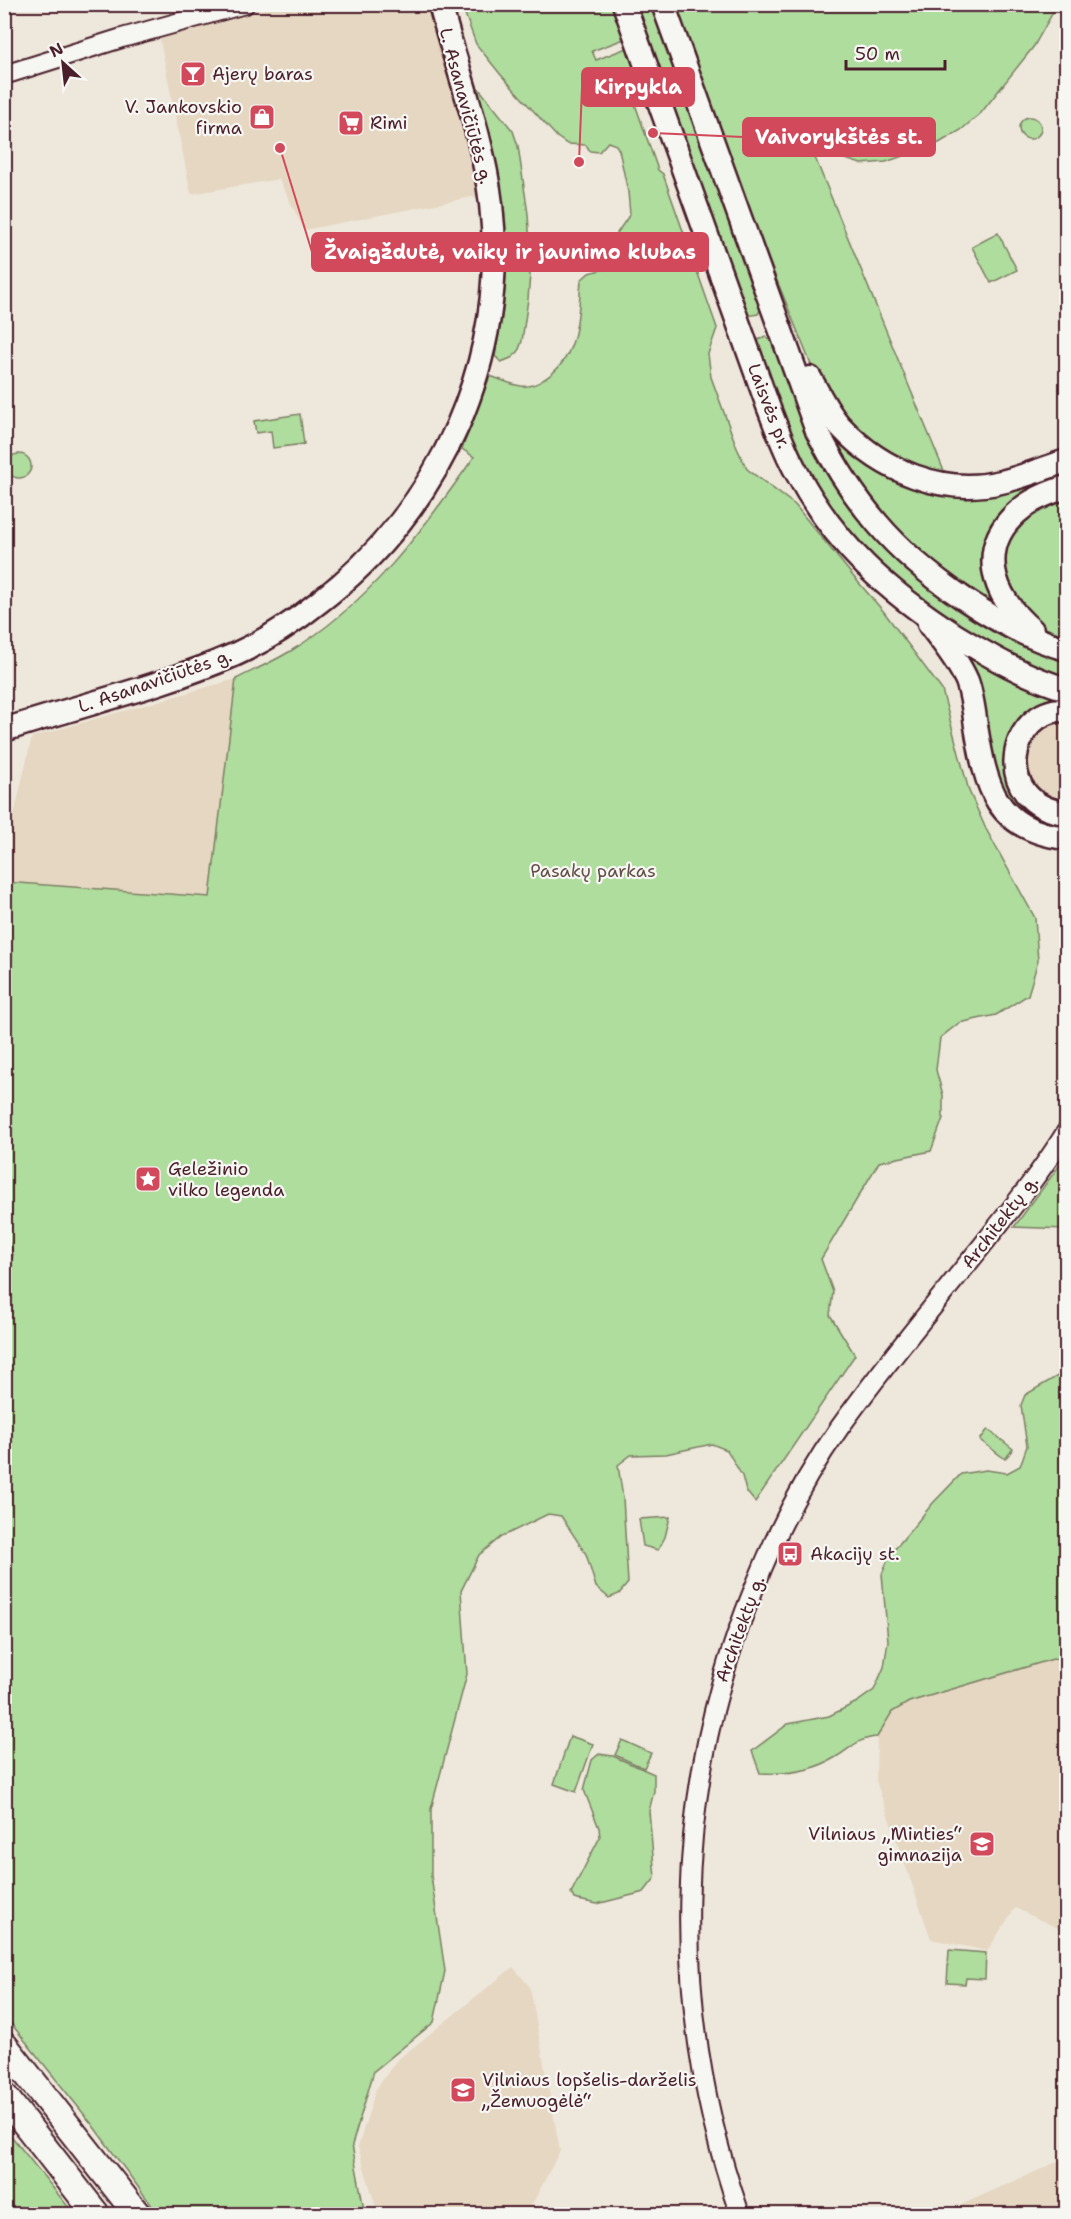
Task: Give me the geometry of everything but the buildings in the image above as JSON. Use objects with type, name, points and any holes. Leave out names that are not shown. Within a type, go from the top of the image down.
[{"type":"highway","points":[[4,2045],[136,2214]]},
{"type":"highway","points":[[4,2096],[96,2214]]},
{"type":"main road","name":"L. Asanavičiūtės g.","points":[[4,730],[193,671],[278,633],[336,589],[369,560],[398,528],[429,482],[448,447],[469,397],[488,322],[493,265],[491,204],[483,158],[440,4]]},
{"type":"main road","name":"Laisvės pr.","points":[[624,4],[768,406],[792,464],[811,498],[854,555],[887,586],[921,613],[991,657],[1044,682],[1066,689]]},
{"type":"main road","name":"Laisvės pr.","points":[[663,4],[817,431],[835,465],[879,525],[909,555],[951,589],[997,620],[1058,647]]},
{"type":"main road","points":[[770,301],[825,405],[841,427],[879,459],[905,473],[936,483],[966,486],[999,483],[1066,461]]},
{"type":"main road","points":[[1058,647],[1023,623],[1005,602],[996,583],[993,567],[995,548],[1009,520],[1025,506],[1066,487]]},
{"type":"main road","points":[[921,613],[957,662],[967,681],[972,698],[982,763],[994,797],[1018,822],[1034,831],[1066,838]]},
{"type":"main road","points":[[1066,710],[1048,713],[1036,720],[1019,743],[1015,762],[1020,783],[1032,801],[1042,807],[1066,813]]},
{"type":"street","points":[[4,75],[122,38],[245,4]]},
{"type":"street","name":"Architektų g.","points":[[740,2214],[717,2139],[701,2071],[693,2012],[688,1934],[691,1849],[696,1805],[704,1753],[728,1658],[766,1558],[821,1455],[885,1366],[1051,1158],[1066,1132]]},
{"type":"shaded area","points":[[280,5],[428,5],[466,144],[477,196],[304,230],[279,179],[191,194],[159,35]]},
{"type":"shaded area","points":[[236,679],[210,897],[5,882],[5,854],[32,737]]},
{"type":"shaded area","points":[[1066,718],[1066,807],[1037,795],[1021,761],[1033,731]]},
{"type":"shaded area","name":"Vilniaus „Minties“ gimnazija","points":[[1053,1659],[1066,1661],[1066,1932],[1015,1908],[987,1951],[931,1939],[876,1781],[877,1737],[892,1712],[909,1702]]},
{"type":"shaded area","name":"Vilniaus lopšelis-darželis „Žemuogėlė“","points":[[513,1967],[530,1987],[560,2151],[528,2212],[524,2214],[378,2214],[358,2147],[376,2089],[396,2061]]},
{"type":"shaded area","points":[[1066,2158],[1066,2214],[958,2214],[963,2204]]},
{"type":"green space","name":"Pasakų parkas","points":[[493,5],[615,5],[627,38],[592,51],[596,60],[629,47],[635,72],[635,104],[658,170],[663,174],[717,328],[708,354],[711,377],[737,448],[747,469],[795,505],[884,612],[942,690],[969,791],[986,829],[1035,918],[1038,961],[1028,995],[996,1015],[959,1023],[940,1038],[936,1070],[943,1095],[943,1118],[931,1151],[879,1162],[821,1259],[833,1292],[830,1315],[855,1355],[755,1502],[746,1491],[742,1476],[727,1450],[712,1444],[666,1454],[631,1455],[618,1465],[623,1498],[628,1583],[619,1594],[609,1598],[596,1587],[586,1554],[561,1516],[548,1514],[501,1537],[479,1555],[461,1591],[467,1674],[431,1809],[431,1876],[445,1971],[434,2022],[374,2071],[352,2145],[364,2210],[370,2214],[158,2214],[91,2123],[5,2016],[4,1278],[13,1255],[4,1225],[5,882],[210,897],[236,679],[283,656],[344,612],[392,565],[414,539],[474,457],[462,449],[490,376],[517,385],[530,386],[543,380],[564,361],[570,349],[577,322],[581,280],[589,273],[604,269],[611,261],[617,233],[630,214],[628,192],[616,145],[608,142],[599,152],[590,151],[586,145],[567,144],[557,137],[476,44],[465,14]]},
{"type":"green space","points":[[635,5],[653,5],[759,302],[758,314],[747,316]]},
{"type":"green space","points":[[673,5],[1057,5],[1034,46],[981,113],[961,130],[939,143],[886,162],[861,164],[811,148],[946,476],[930,474],[869,446],[818,382],[738,184]]},
{"type":"green space","points":[[476,85],[513,131],[518,146],[528,214],[531,262],[522,341],[518,352],[501,362],[495,356],[507,266],[505,222],[497,166]]},
{"type":"green space","points":[[1030,117],[1038,120],[1041,128],[1038,136],[1030,139],[1022,136],[1019,128],[1022,120]]},
{"type":"green space","points":[[998,233],[1017,270],[991,283],[972,247]]},
{"type":"green space","points":[[765,336],[774,344],[811,439],[829,476],[851,507],[961,607],[1007,638],[1066,662],[1066,683],[984,648],[869,558],[805,475],[756,346],[757,341]]},
{"type":"green space","points":[[300,414],[304,444],[273,448],[271,431],[256,433],[254,421]]},
{"type":"green space","points":[[824,422],[928,489],[1066,468],[1066,477],[1037,488],[1017,499],[1002,513],[997,522],[995,549],[997,607],[946,574],[906,540],[853,477]]},
{"type":"green space","points":[[19,454],[27,458],[31,466],[27,474],[19,478],[11,474],[7,466],[11,458]]},
{"type":"green space","points":[[1066,493],[1066,636],[1040,625],[1024,612],[1008,586],[1005,557],[1008,542],[1025,515]]},
{"type":"green space","points":[[964,655],[1013,680],[1063,699],[1007,757],[1066,822],[1066,831],[1032,823],[1000,791]]},
{"type":"green space","points":[[1066,1155],[1066,1229],[1014,1227],[1065,1158]]},
{"type":"green space","points":[[1066,1371],[1066,1661],[1053,1659],[909,1702],[892,1712],[877,1737],[859,1742],[827,1762],[800,1771],[760,1773],[752,1751],[788,1724],[829,1716],[857,1702],[874,1690],[884,1667],[888,1641],[882,1574],[890,1555],[933,1503],[961,1474],[986,1470],[1007,1473],[1020,1466],[1027,1446],[1021,1405],[1025,1395]]},
{"type":"green space","points":[[988,1429],[1013,1449],[1005,1459],[980,1440]]},
{"type":"green space","points":[[670,1517],[665,1537],[658,1550],[643,1546],[639,1519]]},
{"type":"green space","points":[[570,1736],[593,1744],[576,1792],[554,1784]]},
{"type":"green space","points":[[622,1740],[651,1753],[644,1768],[615,1755]]},
{"type":"green space","points":[[599,1754],[613,1756],[654,1774],[654,1791],[649,1811],[655,1878],[644,1892],[597,1904],[574,1899],[571,1893],[600,1837],[599,1828],[584,1790],[592,1760]]},
{"type":"green space","points":[[949,1950],[986,1953],[985,1979],[966,1978],[965,1984],[947,1983]]},
{"type":"green space","points":[[4,2127],[74,2214],[5,2214]]},
{"type":"place","name":"Ajerų baras","points":[[193,74]]},
{"type":"place","name":"V. Jankovskio firma","points":[[262,117]]},
{"type":"place","name":"Rimi","points":[[351,123]]},
{"type":"place","name":"Vaivorykštės st.","points":[[653,133]]},
{"type":"place","name":"Žvaigždutė, vaikų ir jaunimo klubas","points":[[280,148]]},
{"type":"place","name":"Kirpykla","points":[[579,162]]},
{"type":"place","name":"Geležinio vilko legenda","points":[[148,1179]]},
{"type":"place","name":"Akacijų st.","points":[[790,1554]]},
{"type":"place","name":"Vilniaus „Minties“ gimnazija","points":[[982,1844]]},
{"type":"place","name":"Vilniaus lopšelis-darželis „Žemuogėlė“","points":[[463,2090]]}]
